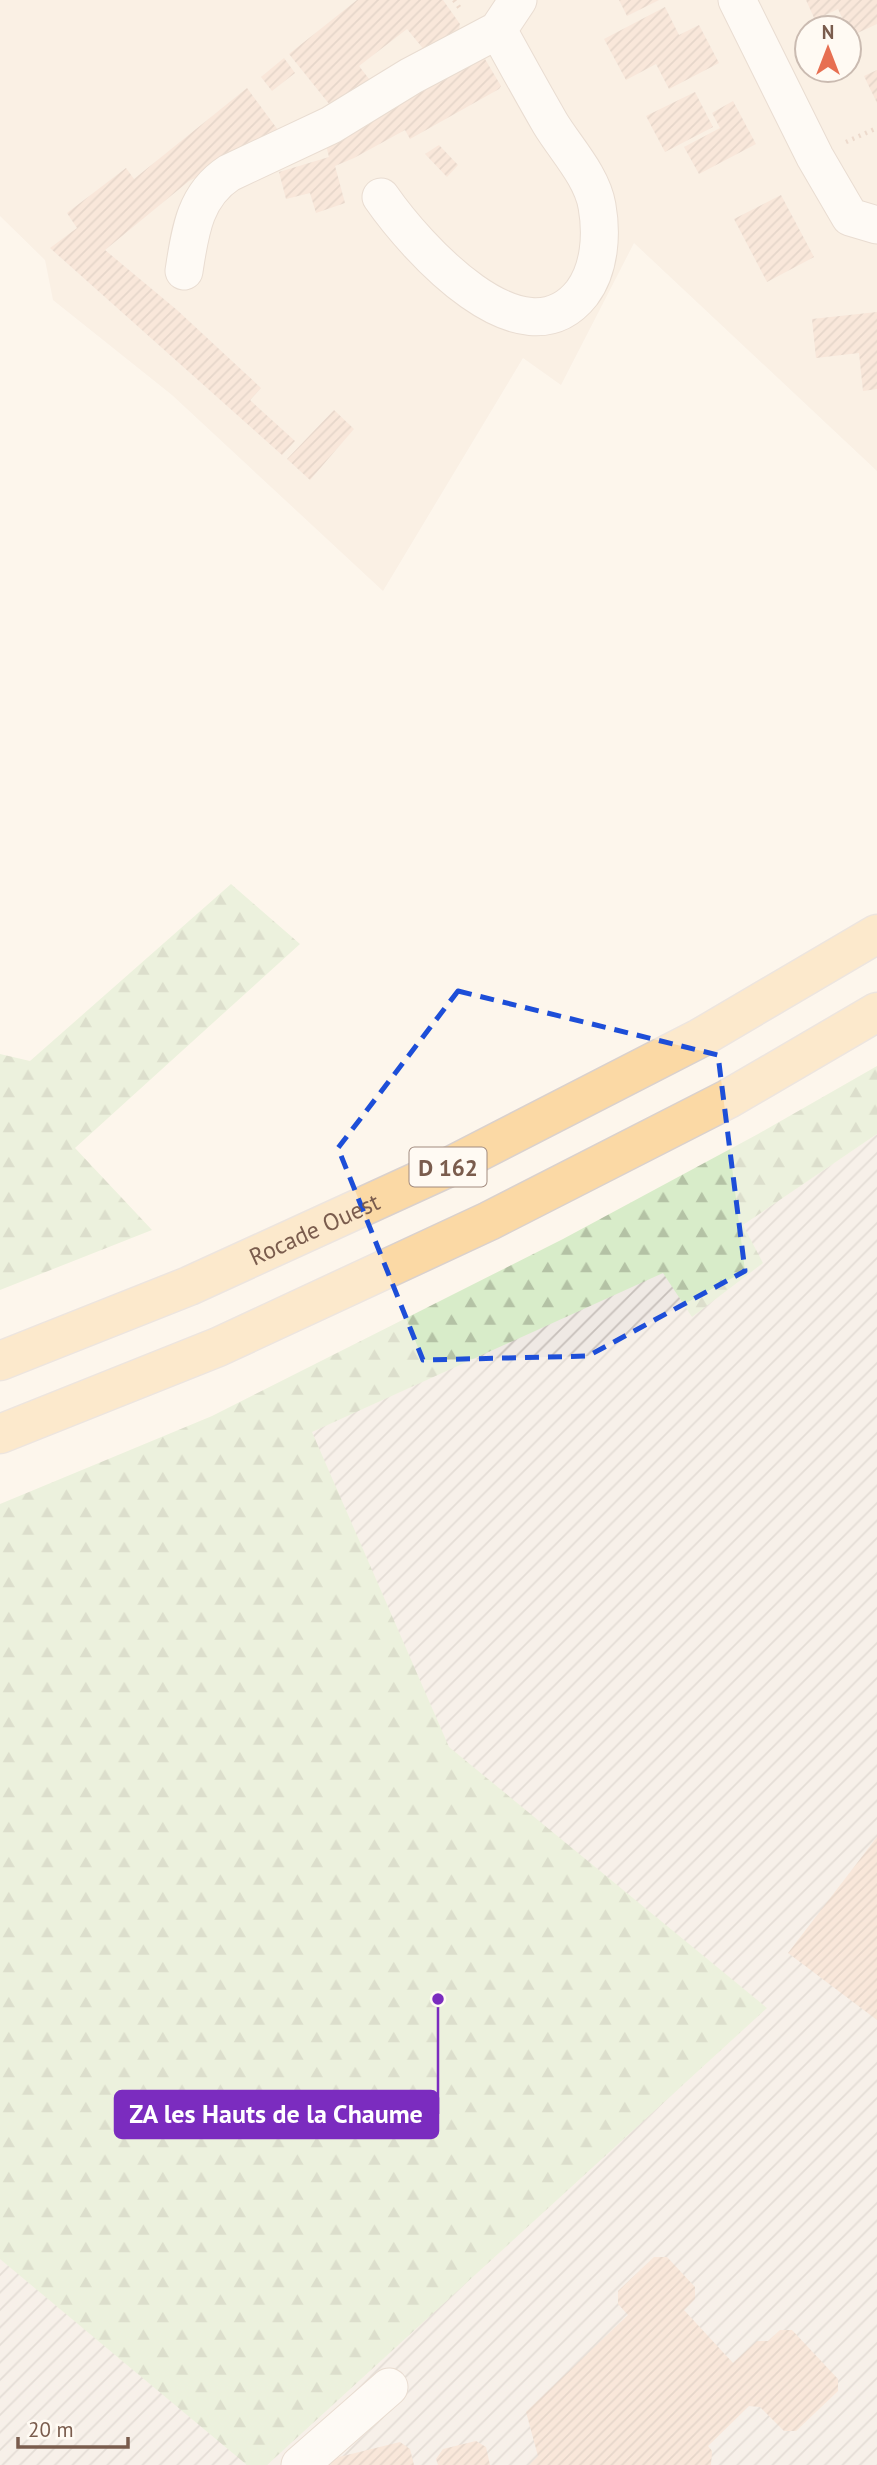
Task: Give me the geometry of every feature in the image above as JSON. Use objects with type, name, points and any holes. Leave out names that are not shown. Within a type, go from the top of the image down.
[{"type":"main road","name":"Rocade Ouest","points":[[0,1361],[190,1286],[447,1168],[700,1038],[877,934]]},
{"type":"main road","name":"D 162","points":[[0,1433],[218,1347],[489,1221],[728,1099],[877,1012]]},
{"type":"street","points":[[737,0],[814,157],[850,216],[877,225]]},
{"type":"street","points":[[184,271],[191,226],[200,204],[216,182],[229,173],[331,125],[508,15],[550,123],[586,179],[597,202],[600,226],[595,266],[587,286],[574,303],[541,316],[519,316],[500,309],[450,273],[415,240],[381,197]]},
{"type":"street","points":[[300,2465],[389,2387]]},
{"type":"highlighted area","points":[[458,991],[718,1055],[745,1271],[588,1356],[423,1360],[338,1148]]},
{"type":"shaded area","points":[[0,0],[877,0],[877,471],[634,243],[561,385],[523,358],[383,591],[172,395],[53,300],[45,260],[0,216]]},
{"type":"shaded area","points":[[877,1134],[877,2465],[0,2465],[0,1533],[742,1225]]},
{"type":"green space","points":[[231,884],[300,944],[75,1148],[152,1230],[0,1290],[0,1054],[30,1061]]},
{"type":"green space","points":[[877,1066],[877,1134],[743,1225],[763,1263],[692,1317],[663,1273],[312,1432],[449,1747],[767,2008],[267,2465],[247,2465],[0,2259],[0,1504],[212,1416],[563,1239],[758,1134]]},
{"type":"building","points":[[357,0],[443,0],[460,24],[459,30],[426,52],[407,29],[359,66],[373,84],[334,110],[289,54]]},
{"type":"building","points":[[619,0],[659,0],[627,16]]},
{"type":"building","points":[[806,0],[877,0],[877,24],[863,30],[863,14],[840,14],[838,9],[828,14],[812,14]]},
{"type":"building","points":[[665,7],[679,35],[699,25],[719,63],[669,89],[656,64],[626,80],[604,39]]},
{"type":"building","points":[[482,54],[501,86],[499,89],[410,139],[405,130],[335,166],[345,203],[316,213],[310,193],[286,199],[279,172],[329,157],[325,141]]},
{"type":"building","points":[[284,58],[295,73],[272,91],[261,77]]},
{"type":"building","points":[[877,70],[877,103],[864,76]]},
{"type":"building","points":[[247,88],[281,134],[189,181],[105,250],[177,310],[261,388],[250,400],[295,441],[282,455],[50,248],[77,228],[67,213],[126,168],[134,179]]},
{"type":"building","points":[[695,92],[713,127],[665,152],[646,116]]},
{"type":"building","points":[[733,101],[756,144],[699,174],[684,147],[720,128],[712,113]]},
{"type":"building","points":[[439,145],[458,165],[447,177],[425,154]]},
{"type":"building","points":[[781,195],[814,257],[767,282],[734,219]]},
{"type":"building","points":[[877,312],[877,389],[863,391],[859,353],[816,358],[812,319]]},
{"type":"building","points":[[334,410],[354,429],[310,480],[287,459]]},
{"type":"building","points":[[877,1837],[877,2020],[788,1953]]},
{"type":"building","points":[[654,2257],[667,2257],[695,2287],[695,2299],[684,2310],[733,2363],[757,2341],[768,2341],[780,2330],[792,2330],[838,2379],[838,2391],[796,2431],[784,2431],[760,2407],[749,2406],[708,2446],[712,2451],[711,2465],[529,2465],[538,2456],[526,2412],[628,2315],[618,2304],[618,2291]]},
{"type":"building","points":[[476,2441],[486,2447],[490,2465],[438,2465],[436,2459],[443,2449]]},
{"type":"building","points":[[400,2442],[410,2449],[414,2465],[330,2465],[335,2458]]},
{"type":"place","name":"ZA les Hauts de la Chaume","points":[[438,1999]]}]
